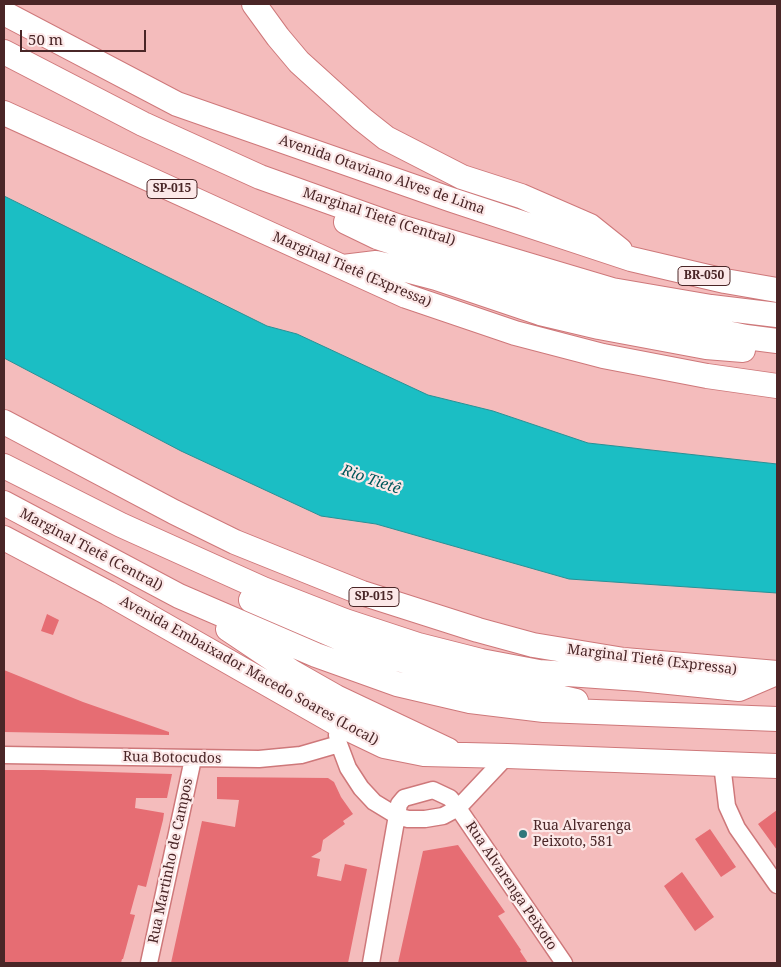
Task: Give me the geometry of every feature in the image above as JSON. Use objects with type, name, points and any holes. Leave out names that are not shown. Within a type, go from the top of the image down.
[{"type":"highway","points":[[254,4],[299,62],[386,138],[462,177],[521,196],[590,226],[631,259]]},
{"type":"highway","name":"Avenida Otaviano Alves de Lima","points":[[4,12],[177,104],[452,200],[631,259],[726,281],[777,290]]},
{"type":"highway","name":"Marginal Tietê (Central)","points":[[4,52],[144,124],[260,177],[397,226],[612,290],[711,307],[777,315]]},
{"type":"highway","name":"Marginal Tietê (Expressa)","points":[[4,112],[406,296],[515,333],[603,356],[707,376],[777,386]]},
{"type":"highway","points":[[260,177],[287,195],[377,236],[516,282],[617,310],[746,337],[777,341]]},
{"type":"highway","points":[[341,267],[376,263],[436,278],[540,313],[599,327],[706,347],[777,353]]},
{"type":"highway","name":"Marginal Tietê (Expressa)","points":[[4,422],[235,542],[300,570],[370,596],[533,645],[624,660],[776,673]]},
{"type":"highway","points":[[5,466],[121,525],[321,612],[418,645],[481,661],[539,672],[739,689],[776,673]]},
{"type":"highway","name":"Marginal Tietê (Central)","points":[[4,503],[179,596]]},
{"type":"highway","points":[[121,525],[152,555],[281,614],[365,649],[418,665],[566,698],[622,714]]},
{"type":"highway","name":"Avenida Embaixador Macedo Soares (Local)","points":[[4,538],[168,627],[238,668],[337,734],[424,754],[777,766]]},
{"type":"highway","points":[[179,596],[316,655],[397,684],[470,701],[544,710],[777,719]]},
{"type":"highway","points":[[179,596],[292,672],[351,705],[456,755]]},
{"type":"street","name":"Rua Botocudos","points":[[4,756],[259,759],[301,755],[337,734]]},
{"type":"street","name":"Rua Alvarenga Peixoto","points":[[337,734],[348,768],[361,788],[374,802],[397,816],[408,819],[426,820],[443,816],[458,808],[507,756]]},
{"type":"street","name":"Rua Martinho de Campos","points":[[148,963],[193,759]]},
{"type":"street","points":[[722,764],[726,806],[737,828],[777,885]]},
{"type":"street","points":[[371,963],[399,804],[404,798],[433,790],[450,798],[458,808]]},
{"type":"street","name":"Rua Alvarenga Peixoto","points":[[458,808],[564,963]]},
{"type":"water","name":"Rio Tietê","points":[[4,196],[267,326],[297,334],[428,395],[493,411],[588,443],[777,464],[777,593],[569,579],[376,524],[321,516],[181,451],[4,358]]},
{"type":"building","points":[[47,614],[59,620],[53,635],[41,631]]},
{"type":"building","points":[[4,670],[83,702],[169,732],[169,735],[4,732]]},
{"type":"building","points":[[4,770],[172,774],[167,798],[136,798],[135,808],[164,813],[146,887],[138,885],[130,914],[135,915],[121,963],[4,963]]},
{"type":"building","points":[[217,777],[328,778],[334,782],[341,797],[353,814],[343,821],[345,824],[323,840],[321,851],[311,857],[320,859],[317,876],[341,881],[345,864],[367,869],[348,963],[171,963],[202,821],[235,827],[239,800],[217,799]]},
{"type":"building","points":[[777,810],[777,850],[758,824]]},
{"type":"building","points":[[710,829],[736,867],[721,877],[695,839]]},
{"type":"building","points":[[458,845],[505,912],[498,916],[528,963],[398,963],[423,851]]},
{"type":"building","points":[[682,872],[714,917],[695,931],[664,886]]},
{"type":"place","name":"Rua Alvarenga Peixoto, 581","points":[[523,834]]}]
